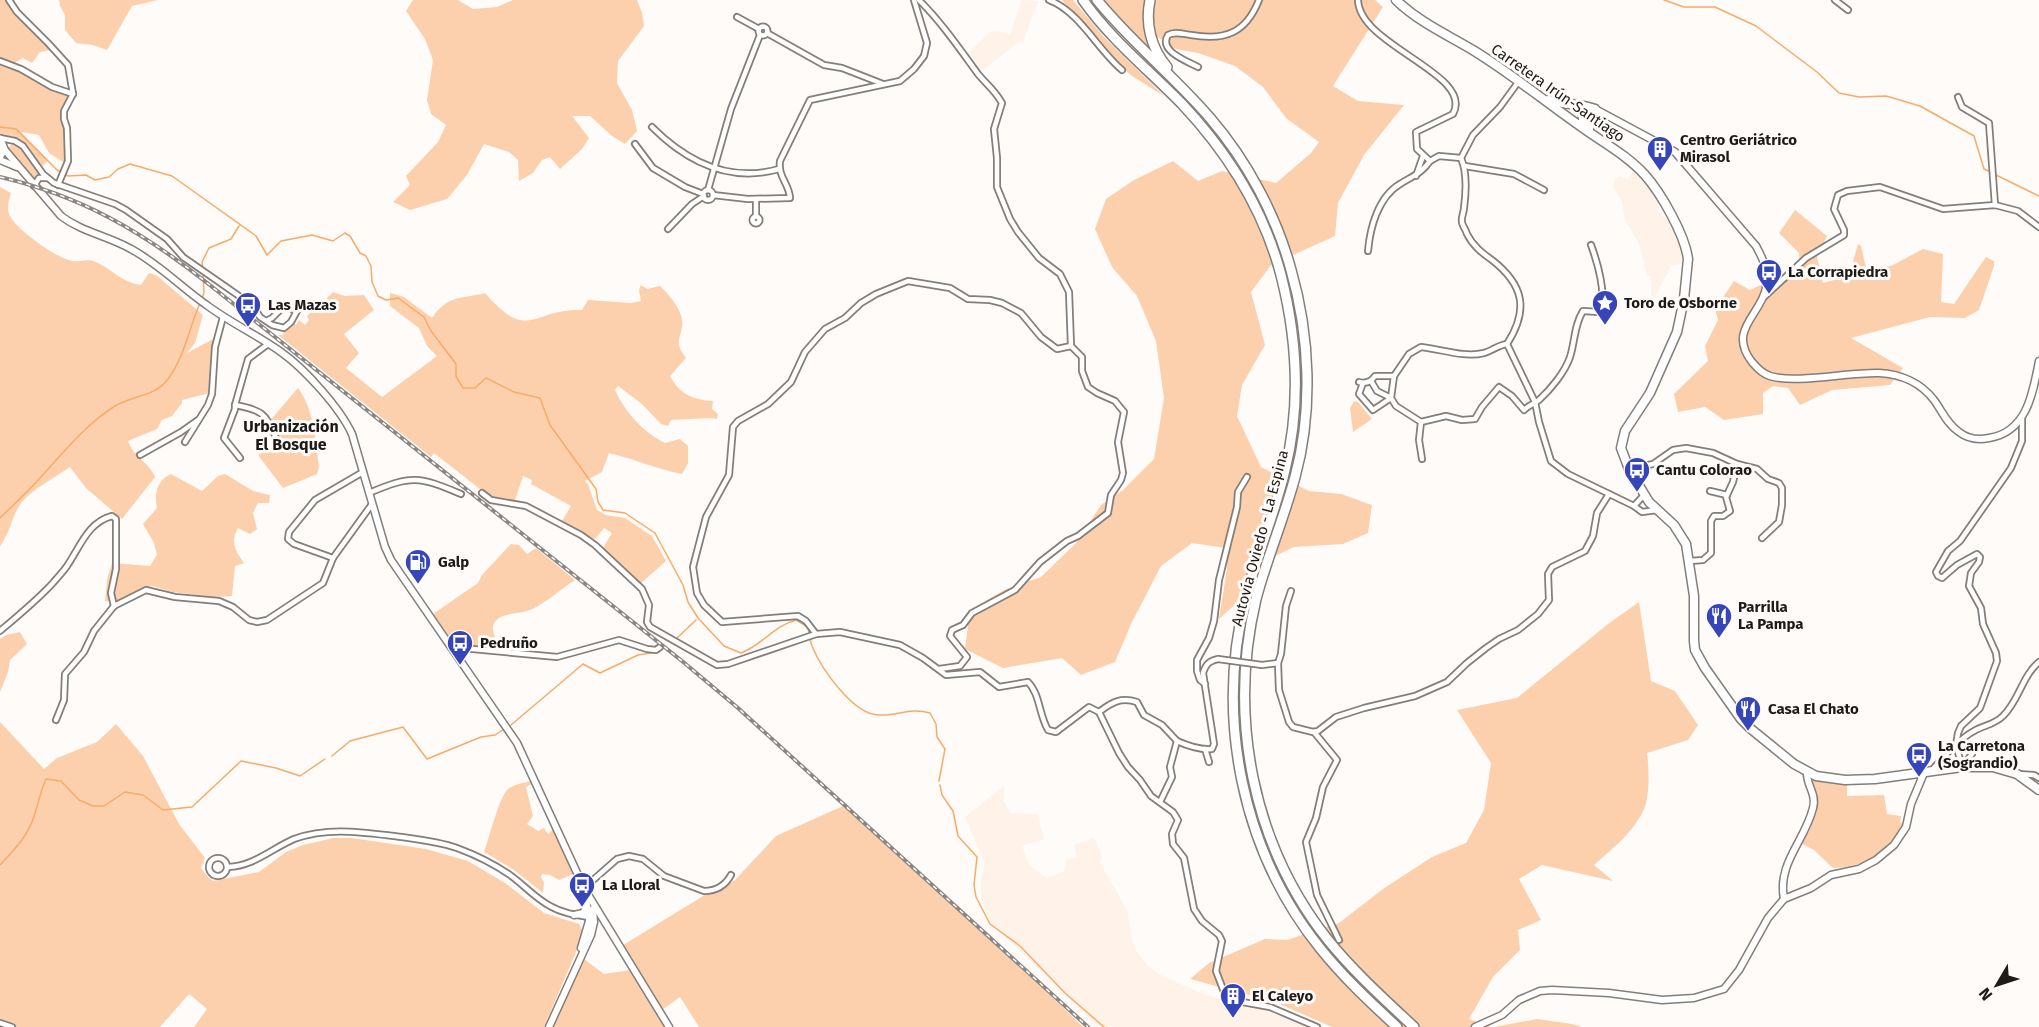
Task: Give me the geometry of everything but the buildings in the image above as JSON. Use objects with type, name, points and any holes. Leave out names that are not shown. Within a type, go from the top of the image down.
[{"type":"highway","name":"Autovía Oviedo - La Espina","points":[[1081,0],[1184,107],[1222,153],[1255,207],[1270,241],[1280,273],[1291,318],[1294,359],[1292,436],[1285,470],[1245,598],[1236,644],[1233,686],[1234,729],[1239,770],[1248,809],[1261,845],[1296,915],[1340,971],[1397,1027]]},
{"type":"highway","name":"Autovía Oviedo - La Espina","points":[[1097,0],[1211,119],[1254,181],[1280,236],[1292,270],[1302,316],[1306,359],[1303,437],[1296,474],[1257,598],[1247,645],[1244,685],[1245,727],[1250,766],[1256,795],[1271,840],[1286,874],[1305,907],[1326,938],[1347,962],[1414,1027]]},
{"type":"highway","points":[[1150,0],[1149,32],[1158,54],[1211,119]]},
{"type":"highway","name":"Carretera Irún-Santiago","points":[[1396,0],[1410,14],[1428,26],[1476,52],[1520,81],[1637,166],[1654,188],[1676,227],[1687,250],[1688,259],[1684,299],[1677,332],[1654,384],[1625,431],[1622,441],[1623,457],[1644,495],[1679,531],[1686,544],[1695,596],[1694,641],[1700,660],[1741,719],[1794,765],[1807,772],[1830,779],[1885,778],[1962,767],[1994,767],[2017,774],[2039,790]]},
{"type":"highway","points":[[1534,91],[1548,100],[1595,109]]},
{"type":"highway","points":[[1570,118],[1575,106],[1578,105]]},
{"type":"highway","points":[[1570,118],[1595,109]]},
{"type":"highway","points":[[1583,113],[1585,125],[1613,149]]},
{"type":"street","points":[[9,0],[17,12],[68,65],[73,94],[64,111],[68,161],[58,185]]},
{"type":"street","points":[[668,229],[692,204],[705,193],[712,191],[713,195],[756,199],[790,198],[789,190],[782,180],[779,169],[780,160],[810,100],[900,81],[924,56],[927,43],[914,0]]},
{"type":"street","points":[[919,0],[946,29],[981,77],[995,90],[1002,103],[994,129],[998,187],[1002,202],[1018,232],[1039,258],[1060,274],[1069,292],[1071,346],[1082,357],[1082,371],[1088,387],[1115,401],[1124,412],[1118,442],[1123,473],[1111,495],[1108,513],[1078,536],[1066,541],[1040,562],[1015,590],[972,613],[963,625],[952,630],[950,636],[966,657],[960,666],[939,669]]},
{"type":"street","points":[[1049,0],[1070,12],[1107,57],[1122,70]]},
{"type":"street","points":[[1198,67],[1166,46],[1168,35],[1177,33],[1207,38],[1232,34],[1245,25],[1255,11],[1259,0]]},
{"type":"street","points":[[1358,0],[1363,19],[1390,44],[1430,70],[1457,98],[1453,114],[1416,132],[1417,149],[1430,161]]},
{"type":"street","points":[[1835,0],[1848,10]]},
{"type":"street","points":[[737,17],[759,29],[765,27],[767,33],[824,65],[842,68],[883,84]]},
{"type":"street","points":[[705,193],[730,108],[760,35],[759,29]]},
{"type":"street","points":[[760,35],[767,33]]},
{"type":"street","points":[[0,61],[15,66],[52,87],[73,94]]},
{"type":"street","points":[[1461,158],[1473,135],[1488,121],[1520,81]]},
{"type":"street","points":[[1958,97],[1962,107],[1989,123],[1995,205]]},
{"type":"street","points":[[1595,109],[1675,152],[1756,246],[1764,260],[1766,270],[1767,286],[1764,297]]},
{"type":"street","points":[[652,127],[670,145],[694,160],[713,168],[737,173],[768,172],[779,169]]},
{"type":"street","points":[[1,148],[15,141]]},
{"type":"street","points":[[1,148],[15,141]]},
{"type":"street","points":[[15,141],[26,149],[47,178],[58,185],[115,204],[126,210],[167,239],[183,257],[252,305],[260,317],[266,321],[272,325],[284,328],[291,322],[297,311],[284,306],[266,321]]},
{"type":"street","points":[[635,144],[653,168],[685,187],[705,193],[709,200],[713,195]]},
{"type":"street","points":[[1,148],[52,208],[71,224],[130,248],[223,317],[268,344],[294,363],[344,418],[352,435],[391,560],[518,743],[584,888],[593,928],[549,1027]]},
{"type":"street","points":[[1,148],[10,163],[22,171]]},
{"type":"street","points":[[1416,176],[1423,156]]},
{"type":"street","points":[[1368,251],[1372,224],[1385,200],[1397,186],[1416,176],[1430,161],[1439,156],[1461,158]]},
{"type":"street","points":[[1394,376],[1375,376],[1371,381],[1361,382],[1359,394],[1373,410],[1391,398],[1394,376],[1409,354],[1422,347],[1464,354],[1485,353],[1497,346],[1507,344],[1521,311],[1520,298],[1513,282],[1470,239],[1462,222],[1465,166],[1461,158]]},
{"type":"street","points":[[1465,166],[1514,174],[1544,190]]},
{"type":"street","points":[[34,186],[39,178],[47,178]]},
{"type":"street","points":[[2039,227],[2018,211],[1995,205],[1943,209],[1880,187],[1840,193],[1834,209],[1844,235],[1806,258],[1764,297],[1749,317],[1744,330],[1747,355],[1752,363],[1770,376],[1788,378],[1880,373],[1908,379],[1924,388],[1959,433],[1982,440],[1997,437],[2012,430],[2022,419],[2029,405],[2039,361]]},
{"type":"street","points":[[756,199],[756,216]]},
{"type":"street","points":[[1371,381],[1377,391],[1391,398],[1396,406],[1420,422],[1446,416],[1462,420],[1475,419],[1499,387],[1512,396],[1524,410],[1558,379],[1568,362],[1583,310],[1599,312],[1602,306],[1602,288],[1591,245]]},
{"type":"street","points":[[814,635],[806,621],[798,616],[722,622],[704,605],[697,592],[693,567],[706,517],[729,476],[734,427],[738,421],[768,404],[791,382],[805,352],[825,329],[845,318],[861,303],[876,294],[908,281],[950,288],[969,299],[1002,303],[1021,313],[1049,344],[1057,349],[1071,346]]},
{"type":"street","points":[[185,442],[208,405],[212,394],[215,347],[223,317]]},
{"type":"street","points":[[240,458],[224,438],[249,359],[268,344]]},
{"type":"street","points":[[1507,344],[1535,402],[1551,461],[1568,474],[1642,512],[1657,510]]},
{"type":"street","points":[[235,405],[259,410],[267,420],[279,444]]},
{"type":"street","points":[[140,455],[200,419]]},
{"type":"street","points":[[1962,767],[1956,745],[1961,726],[1980,708],[1997,661],[1996,653],[1983,624],[1981,608],[1969,586],[1971,573],[1980,557],[1977,554],[1968,558],[1942,578],[1936,572],[1948,551],[1960,541],[2011,468],[2022,441],[2022,419]]},
{"type":"street","points":[[1420,422],[1419,440],[1422,459]]},
{"type":"street","points":[[1629,469],[1653,464],[1673,450],[1686,448],[1717,454],[1737,464],[1757,469],[1768,479],[1781,485],[1782,505],[1779,522],[1762,538]]},
{"type":"street","points":[[1690,561],[1703,560],[1711,553],[1711,521],[1714,516],[1723,516],[1730,509],[1727,495],[1737,464]]},
{"type":"street","points":[[333,558],[294,544],[288,539],[289,532],[315,500],[363,472]]},
{"type":"street","points":[[1205,684],[1200,680],[1197,660],[1209,638],[1214,621],[1219,580],[1237,507],[1238,492],[1247,477]]},
{"type":"street","points":[[369,493],[389,484],[422,479],[461,494]]},
{"type":"street","points":[[1710,490],[1727,495]]},
{"type":"street","points":[[482,493],[491,500],[526,506],[596,545],[642,590],[649,605],[646,622],[650,627],[717,665],[728,664],[814,635],[840,632],[900,645],[946,675],[980,672],[999,687],[1028,682],[1034,688],[1042,720],[1048,730],[1056,732],[1089,707],[1099,712],[1124,760],[1151,796],[1160,801],[1179,820],[1172,834],[1173,844],[1184,858],[1187,867],[1194,909],[1202,921],[1219,935],[1222,941],[1216,971],[1224,992],[1237,1000],[1270,1007],[1317,1027]]},
{"type":"street","points":[[1291,591],[1286,606],[1278,663],[1279,690],[1289,722],[1293,727],[1314,732],[1336,717],[1415,696],[1447,682],[1486,648],[1518,630],[1538,614],[1549,600],[1548,574],[1552,567],[1576,556],[1590,545],[1597,513],[1609,494]]},
{"type":"street","points":[[1634,506],[1644,495]]},
{"type":"street","points":[[56,720],[64,700],[65,674],[84,651],[94,631],[114,606],[146,590],[175,597],[219,601],[233,607],[249,620],[257,622],[267,620],[323,583],[333,558],[372,504]]},
{"type":"street","points":[[0,631],[36,601],[66,567],[92,528],[105,518],[112,516],[116,519],[116,570],[111,593],[114,606]]},
{"type":"street","points":[[452,647],[558,657],[619,640],[647,649],[656,650],[660,647]]},
{"type":"street","points":[[666,644],[672,640]]},
{"type":"street","points":[[1099,712],[1112,702],[1126,699],[1137,702],[1144,715],[1162,725],[1177,741],[1189,747],[1212,749],[1214,744],[1203,673],[1205,665],[1210,660],[1218,659],[1262,664],[1278,663]]},
{"type":"street","points":[[1475,1027],[1502,1015],[1519,1000],[1540,991],[1609,993],[1662,1000],[1694,998],[1724,988],[1735,976],[1768,918],[1784,900],[1811,888],[1831,875],[1858,869],[1875,861],[1894,845],[1906,828],[1911,804],[1928,772],[1973,731],[1995,723],[2003,716],[2030,671],[2039,662]]},
{"type":"street","points":[[1314,732],[1337,760],[1323,787],[1316,818],[1307,838],[1308,853],[1317,895],[1339,940]]},
{"type":"street","points":[[1160,801],[1172,777],[1170,767],[1177,741]]},
{"type":"street","points":[[1205,749],[1209,762]]},
{"type":"street","points":[[1962,767],[1972,754]]},
{"type":"street","points":[[1784,900],[1782,887],[1786,865],[1813,810],[1815,799],[1807,772]]},
{"type":"street","points":[[2017,774],[2039,777]]},
{"type":"street","points":[[228,867],[255,861],[294,840],[321,832],[352,831],[412,838],[450,846],[482,858],[510,875],[547,905],[574,915],[592,918],[605,925]]},
{"type":"street","points":[[584,888],[617,859],[629,856],[643,859],[664,876],[704,891],[724,885],[731,875]]},
{"type":"street","points":[[217,857],[223,859],[228,867],[223,875],[217,876],[210,872],[208,867],[212,859],[217,857]]},
{"type":"street","points":[[574,915],[583,913],[586,908],[584,888]]},
{"type":"street","points":[[588,900],[669,1027]]},
{"type":"street","points":[[574,915],[583,922],[587,939]]},
{"type":"street","points":[[587,939],[592,918]]},
{"type":"street","points":[[593,928],[603,927],[610,932]]},
{"type":"street","points":[[0,1023],[12,1027]]},
{"type":"shaded area","points":[[0,0],[7,0],[52,50],[40,52],[32,63],[23,58],[15,65],[0,59]]},
{"type":"shaded area","points":[[59,0],[158,0],[132,6],[107,50],[76,43],[65,30],[65,15]]},
{"type":"shaded area","points":[[413,0],[458,0],[473,9],[497,7],[513,0],[637,0],[644,26],[618,61],[617,83],[632,110],[637,131],[625,144],[612,136],[590,116],[572,116],[589,138],[582,149],[560,169],[550,157],[542,160],[533,173],[519,181],[518,160],[509,152],[484,144],[467,175],[447,199],[410,210],[393,202],[410,185],[406,176],[438,142],[446,125],[431,114],[427,100],[433,60],[425,39],[406,11]]},
{"type":"shaded area","points":[[1022,0],[1038,1],[1023,43],[1020,41],[980,72],[967,54],[990,32],[996,31],[1010,35]]},
{"type":"shaded area","points":[[1062,0],[1073,0],[1103,36],[1164,96],[1132,76],[1107,54]]},
{"type":"shaded area","points":[[1104,0],[1148,0],[1155,55],[1145,47]]},
{"type":"shaded area","points":[[1156,0],[1375,0],[1383,7],[1333,86],[1358,101],[1404,105],[1364,155],[1338,203],[1335,236],[1271,265],[1251,292],[1265,345],[1242,385],[1237,416],[1261,467],[1309,491],[1341,494],[1372,505],[1368,533],[1343,544],[1294,547],[1275,556],[1252,589],[1219,619],[1227,568],[1226,548],[1192,543],[1161,566],[1131,624],[1115,662],[1081,675],[1062,658],[1003,668],[965,649],[970,610],[1006,589],[1041,577],[1076,543],[1101,505],[1123,490],[1154,459],[1164,398],[1156,341],[1137,296],[1112,267],[1095,229],[1106,199],[1134,180],[1173,161],[1198,181],[1222,171],[1276,183],[1311,153],[1319,142],[1286,118],[1263,87],[1235,66],[1198,53],[1176,49],[1156,36],[1153,16]]},
{"type":"shaded area","points":[[0,63],[69,94],[63,110],[66,130],[65,163],[49,153],[39,135],[21,132],[48,160],[43,166],[24,142],[0,135]]},
{"type":"shaded area","points":[[12,144],[20,146],[41,175],[34,181],[7,149]]},
{"type":"shaded area","points":[[1634,169],[1649,187],[1683,251],[1684,263],[1671,266],[1655,297],[1651,295],[1651,276],[1647,276],[1639,244],[1625,219],[1621,200],[1613,186],[1615,178],[1621,176],[1627,180]]},
{"type":"shaded area","points":[[0,187],[11,193],[8,210],[14,222],[48,250],[73,261],[96,262],[122,279],[141,285],[149,273],[156,275],[203,315],[195,343],[187,353],[215,338],[211,362],[210,393],[182,400],[172,416],[162,420],[157,429],[128,441],[134,452],[149,467],[155,477],[122,519],[86,488],[70,467],[34,491],[22,502],[0,546]]},
{"type":"shaded area","points":[[1795,210],[1827,236],[1817,257],[1823,283],[1849,276],[1858,244],[1861,246],[1866,268],[1891,266],[1923,249],[1943,254],[1941,302],[1954,304],[1986,257],[1994,261],[1994,266],[1979,310],[1965,318],[1930,317],[1851,338],[1903,368],[1890,385],[1832,390],[1800,405],[1788,388],[1773,386],[1763,393],[1763,414],[1724,420],[1705,407],[1678,412],[1674,394],[1708,361],[1705,346],[1718,320],[1715,309],[1734,281],[1750,290],[1800,267],[1799,253],[1779,233]]},
{"type":"shaded area","points":[[641,285],[647,289],[660,286],[676,304],[681,316],[682,327],[679,342],[680,349],[686,358],[670,376],[678,388],[688,395],[713,401],[712,409],[718,414],[717,419],[671,420],[668,426],[661,424],[642,404],[618,386],[615,390],[629,414],[649,433],[665,443],[680,439],[688,446],[688,463],[682,474],[609,453],[602,472],[585,481],[597,510],[606,515],[625,518],[652,536],[666,561],[640,584],[603,548],[612,533],[604,528],[595,539],[561,523],[571,506],[531,484],[532,480],[523,476],[515,500],[490,497],[434,453],[431,457],[278,335],[283,335],[284,330],[293,323],[296,325],[299,320],[305,325],[309,320],[307,316],[313,310],[311,307],[323,302],[333,292],[345,296],[364,295],[374,310],[344,334],[359,353],[346,368],[382,397],[437,356],[427,346],[419,328],[390,306],[390,293],[404,297],[432,318],[449,301],[485,293],[512,317],[531,320],[565,311],[582,310],[588,300],[631,303],[641,301],[639,290]]},
{"type":"shaded area","points":[[298,388],[311,416],[319,468],[317,474],[283,488],[258,455],[279,444],[268,423]]},
{"type":"shaded area","points":[[1354,401],[1358,402],[1372,419],[1353,432],[1350,408]]},
{"type":"shaded area","points":[[171,474],[202,491],[218,476],[225,474],[253,491],[270,495],[269,503],[258,503],[253,513],[257,529],[250,534],[238,528],[234,538],[238,554],[244,563],[235,566],[232,596],[215,597],[172,592],[153,586],[141,589],[117,602],[105,601],[107,580],[112,563],[150,566],[157,555],[154,543],[143,524],[157,508],[156,493],[162,480]]},
{"type":"shaded area","points":[[511,544],[519,545],[527,554],[536,548],[575,580],[533,609],[498,619],[493,629],[500,649],[455,645],[433,614],[478,583],[482,575]]},
{"type":"shaded area","points":[[1639,602],[1651,681],[1675,691],[1698,725],[1688,740],[1647,753],[1649,773],[1644,809],[1629,833],[1594,865],[1613,881],[1542,865],[1519,879],[1541,920],[1518,930],[1520,950],[1493,977],[1469,1019],[1490,1027],[1332,1027],[1275,1002],[1190,979],[1209,963],[1265,939],[1287,940],[1339,923],[1383,889],[1432,857],[1466,843],[1484,810],[1491,763],[1457,710],[1517,698],[1608,624]]},
{"type":"shaded area","points":[[20,632],[27,644],[10,660],[0,692],[0,639]]},
{"type":"shaded area","points":[[0,722],[44,769],[57,758],[97,742],[116,724],[143,756],[179,824],[205,858],[201,868],[213,881],[259,872],[286,852],[303,845],[334,838],[352,838],[426,849],[468,861],[505,883],[544,913],[579,924],[582,930],[582,938],[544,1027],[194,1027],[207,1009],[189,994],[160,1027],[0,1027]]},
{"type":"shaded area","points":[[1812,779],[1847,784],[1847,796],[1884,795],[1887,814],[1901,816],[1900,822],[1904,825],[1890,846],[1875,857],[1855,865],[1833,868],[1814,850],[1800,843],[1815,809],[1817,796]]},
{"type":"shaded area","points":[[531,781],[532,784],[526,787],[533,816],[527,824],[538,831],[544,828],[548,834],[553,829],[573,874],[559,880],[542,874],[543,893],[514,870],[484,852],[505,793],[513,786]]},
{"type":"shaded area","points":[[1004,786],[1004,802],[1011,813],[1037,814],[1044,839],[1022,846],[1029,865],[1047,878],[1064,871],[1066,860],[1077,857],[1074,845],[1094,838],[1102,856],[1100,863],[1128,912],[1132,942],[1149,967],[1164,977],[1206,995],[1272,1012],[1309,1027],[1099,1027],[992,924],[981,899],[981,878],[985,864],[965,817]]},
{"type":"shaded area","points":[[845,805],[986,933],[1083,1027],[699,1027],[680,997],[659,1012],[620,947],[708,893],[735,880],[776,836]]},
{"type":"shaded area","points":[[584,959],[604,974],[630,970],[665,1027],[553,1027]]},
{"type":"shaded area","points":[[1537,1019],[1572,1024],[1582,1027],[1494,1027]]},
{"type":"waterway","points":[[1664,0],[1684,7],[1715,7],[1756,26],[1817,72],[1839,93],[1859,97],[1886,96],[1920,106],[1974,136],[1984,169],[1991,172]]},
{"type":"waterway","points":[[0,127],[16,129],[57,170],[68,176],[86,175],[95,180],[109,177],[118,169],[130,164],[172,176],[256,236],[267,255],[281,241],[312,235],[333,241],[345,233],[350,236],[371,266],[372,282],[378,296],[386,300],[398,298],[424,317],[431,331],[456,364],[456,376],[463,388],[475,388],[486,378],[514,392],[540,398],[550,425],[596,489],[598,502],[603,510],[625,513],[655,533],[683,585],[688,602],[698,618],[724,646],[741,653],[788,623],[796,620],[808,627],[812,646],[830,678],[859,707],[869,713],[879,715],[910,711],[930,713],[936,724],[937,737],[945,749],[939,781]]},
{"type":"waterway","points":[[1996,175],[2039,196]]},
{"type":"waterway","points":[[203,269],[202,262],[209,248],[231,239],[239,226]]},
{"type":"waterway","points":[[202,298],[203,274]]},
{"type":"waterway","points":[[0,518],[94,422],[115,406],[150,393],[163,385],[179,361],[200,303]]},
{"type":"waterway","points":[[676,639],[696,620]]},
{"type":"waterway","points":[[511,725],[583,664],[600,673],[638,655],[657,652],[663,648]]},
{"type":"waterway","points":[[332,756],[350,741],[403,727],[427,759],[481,737],[495,735],[504,729]]},
{"type":"waterway","points":[[0,865],[27,832],[46,779],[61,781],[79,800],[93,806],[104,806],[125,792],[143,795],[163,810],[192,807],[241,761],[276,768],[300,776],[325,759]]},
{"type":"waterway","points":[[940,785],[942,795],[953,811],[958,836],[977,857],[974,885],[976,897],[990,924],[1020,946],[1065,993],[1104,1027]]},
{"type":"railway","points":[[0,177],[57,194],[84,205],[134,231],[206,282],[738,708],[1088,1027]]},
{"type":"place","name":"Centro Geriátrico Mirasol","points":[[1660,172]]},
{"type":"place","name":"La Corrapiedra","points":[[1769,295]]},
{"type":"place","name":"Toro de Osborne","points":[[1605,326]]},
{"type":"place","name":"Las Mazas","points":[[248,328]]},
{"type":"place","name":"Cantu Colorao","points":[[1637,493]]},
{"type":"place","name":"Galp","points":[[418,585]]},
{"type":"place","name":"Parrilla La Pampa","points":[[1719,639]]},
{"type":"place","name":"Pedruño","points":[[460,666]]},
{"type":"place","name":"Casa El Chato","points":[[1748,732]]},
{"type":"place","name":"La Carretona (Sograndio)","points":[[1919,778]]},
{"type":"place","name":"La Lloral","points":[[582,908]]},
{"type":"place","name":"El Caleyo","points":[[1233,1019]]},
{"type":"district","name":"Urbanización El Bosque","points":[[291,435]]}]
